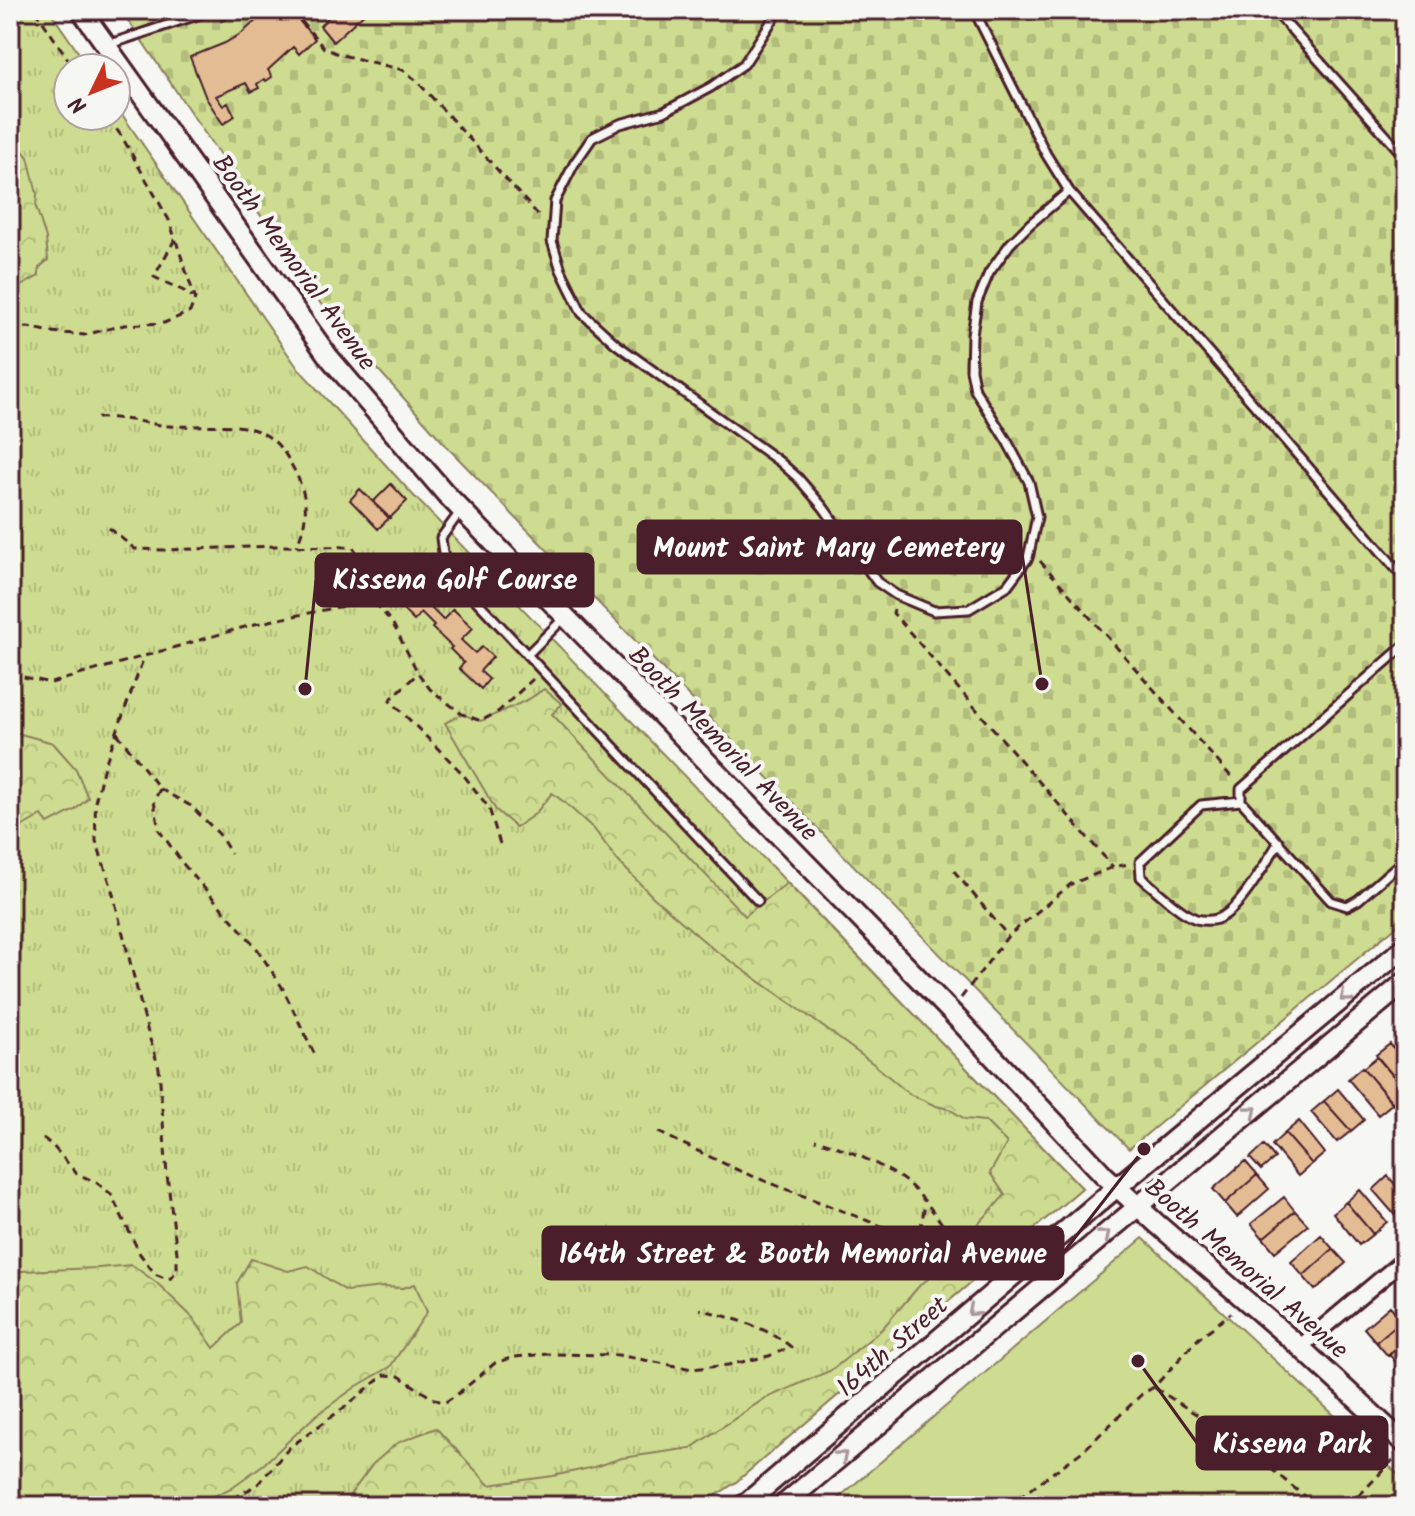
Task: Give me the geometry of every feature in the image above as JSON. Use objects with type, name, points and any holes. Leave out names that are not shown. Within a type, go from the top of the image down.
[{"type":"street","name":"Booth Memorial Avenue","points":[[81,10],[328,356],[445,493],[954,1015],[1118,1188],[1300,1347],[1405,1444]]},
{"type":"street","name":"164th Street","points":[[743,1506],[1405,947]]},
{"type":"street","name":"164th Street","points":[[782,1506],[1405,982]]},
{"type":"street","points":[[1300,1347],[1405,1259]]},
{"type":"lane","points":[[105,46],[212,10]]},
{"type":"lane","points":[[779,10],[744,64],[733,72],[664,112],[620,124],[592,138],[555,201],[552,241],[561,270],[582,313],[616,344],[798,478],[877,582],[896,595],[934,611],[969,609],[1007,586],[1028,558],[1037,517],[1029,482],[975,390],[971,370],[972,335],[977,302],[989,273],[1010,244],[1069,191]]},
{"type":"lane","points":[[974,10],[1046,154],[1069,191],[1405,579]]},
{"type":"lane","points":[[1274,10],[1405,157]]},
{"type":"lane","points":[[462,510],[441,538],[445,567],[758,901]]},
{"type":"lane","points":[[527,655],[565,617]]},
{"type":"lane","points":[[1405,645],[1241,789],[1241,801],[1331,901],[1347,906],[1358,900],[1405,859]]},
{"type":"lane","points":[[1241,801],[1201,805],[1140,862],[1141,877],[1166,900],[1196,919],[1211,920],[1222,917],[1237,905],[1279,842]]},
{"type":"path","points":[[35,10],[63,52]]},
{"type":"path","points":[[212,10],[216,23],[246,10]]},
{"type":"path","points":[[292,10],[324,48],[403,70],[417,81],[553,230]]},
{"type":"path","points":[[10,328],[28,327],[84,335],[124,325],[164,323],[190,312],[195,298],[169,220],[118,132]]},
{"type":"path","points":[[175,239],[154,277],[195,298]]},
{"type":"path","points":[[97,418],[114,416],[142,423],[186,427],[230,425],[262,433],[284,450],[304,492],[306,512],[296,546]]},
{"type":"path","points":[[109,528],[135,549],[353,547],[362,561],[373,600],[393,624],[418,673],[430,689],[462,714],[481,721],[499,711],[542,670]]},
{"type":"path","points":[[1030,549],[1241,789]]},
{"type":"path","points":[[896,595],[893,613],[1113,867]]},
{"type":"path","points":[[10,674],[51,683],[255,624],[373,600]]},
{"type":"path","points":[[43,1138],[77,1174],[96,1182],[111,1194],[140,1254],[155,1274],[171,1278],[177,1270],[177,1253],[159,1068],[96,841],[95,802],[103,770],[144,657]]},
{"type":"path","points":[[418,673],[390,700],[462,773],[489,808],[500,844]]},
{"type":"path","points":[[117,733],[160,789],[191,806],[219,834],[231,854]]},
{"type":"path","points":[[160,789],[154,801],[159,830],[184,865],[256,947],[282,987],[315,1055]]},
{"type":"path","points":[[961,998],[1008,936],[1071,884],[1113,867],[1140,862]]},
{"type":"path","points":[[954,871],[1008,936]]},
{"type":"path","points":[[658,1132],[742,1172],[894,1231],[923,1247],[941,1247],[950,1236],[935,1213],[907,1183],[867,1160],[815,1140]]},
{"type":"path","points":[[913,1242],[920,1232],[925,1203]]},
{"type":"path","points":[[221,1506],[258,1484],[290,1447],[384,1375],[399,1376],[444,1403],[495,1363],[514,1357],[618,1355],[692,1369],[742,1362],[791,1347],[779,1337],[700,1309]]},
{"type":"path","points":[[1007,1506],[1084,1450],[1142,1394],[1154,1387],[1199,1338],[1231,1313]]},
{"type":"path","points":[[1154,1387],[1234,1438],[1316,1506]]},
{"type":"path","points":[[1349,1506],[1393,1460]]},
{"type":"path","points":[[10,1490],[20,1506]]},
{"type":"green space","points":[[10,10],[49,10],[78,52],[52,52],[52,132],[132,132],[132,129],[297,367],[412,494],[1082,1188],[736,1482],[700,1506],[10,1506]]},
{"type":"green space","points":[[121,10],[1389,10],[1405,26],[1405,919],[1129,1149],[450,450],[325,310]]},
{"type":"green space","points":[[10,96],[16,102],[15,141],[28,157],[48,260],[39,268],[39,276],[10,292]]},
{"type":"green space","points":[[544,689],[562,704],[552,714],[745,916],[787,883],[1082,1188],[736,1482],[700,1506],[342,1506],[373,1464],[397,1443],[436,1428],[489,1485],[553,1476],[622,1458],[691,1448],[764,1399],[832,1370],[881,1330],[1005,1195],[990,1173],[1007,1143],[985,1121],[965,1119],[949,1109],[909,1094],[875,1065],[712,948],[653,897],[618,861],[594,829],[564,802],[552,793],[535,814],[516,827],[496,810],[445,723],[462,714],[481,721]]},
{"type":"green space","points":[[10,731],[53,743],[76,769],[88,798],[75,810],[48,824],[42,815],[23,826],[10,840]]},
{"type":"green space","points":[[1143,1238],[1405,1481],[1405,1506],[829,1506]]},
{"type":"green space","points":[[251,1259],[288,1271],[308,1266],[346,1291],[403,1288],[415,1284],[427,1312],[390,1367],[315,1416],[264,1464],[231,1488],[202,1502],[173,1506],[28,1506],[10,1477],[10,1275],[21,1271],[132,1265],[157,1283],[193,1318],[214,1348],[241,1323],[237,1283]]},
{"type":"building","points":[[268,10],[290,10],[315,39],[299,54],[293,47],[268,70],[272,77],[257,84],[259,88],[251,92],[246,83],[216,96],[223,106],[228,103],[235,116],[223,124],[206,98],[190,57],[242,33]]},
{"type":"building","points":[[335,10],[368,10],[333,42],[320,26]]},
{"type":"building","points":[[391,484],[407,501],[390,518],[373,502]]},
{"type":"building","points":[[360,489],[389,518],[378,529],[350,500]]},
{"type":"building","points":[[423,587],[436,599],[429,606],[443,620],[453,609],[473,628],[461,640],[475,653],[482,647],[493,657],[480,671],[489,679],[481,689],[459,668],[464,663],[432,628],[434,626],[421,613],[414,621],[402,609]]},
{"type":"building","points":[[1390,1044],[1405,1062],[1405,1090],[1376,1055]]},
{"type":"building","points":[[1377,1057],[1405,1090],[1392,1103],[1363,1068]]},
{"type":"building","points":[[1362,1067],[1393,1103],[1378,1115],[1348,1079]]},
{"type":"building","points":[[1338,1089],[1364,1120],[1351,1131],[1324,1101]]},
{"type":"building","points":[[1324,1101],[1351,1131],[1337,1142],[1311,1112]]},
{"type":"building","points":[[1299,1121],[1325,1153],[1312,1164],[1285,1133]]},
{"type":"building","points":[[1285,1133],[1312,1164],[1298,1176],[1272,1145]]},
{"type":"building","points":[[1264,1145],[1275,1158],[1261,1170],[1250,1158]]},
{"type":"building","points":[[1245,1161],[1257,1175],[1225,1203],[1213,1189]]},
{"type":"building","points":[[1257,1175],[1269,1189],[1237,1217],[1225,1203]]},
{"type":"building","points":[[1388,1176],[1405,1196],[1405,1205],[1394,1214],[1373,1190]]},
{"type":"building","points":[[1360,1190],[1387,1222],[1373,1234],[1346,1202]]},
{"type":"building","points":[[1284,1197],[1295,1211],[1263,1238],[1251,1224]]},
{"type":"building","points":[[1346,1202],[1373,1234],[1359,1245],[1333,1213]]},
{"type":"building","points":[[1295,1211],[1308,1225],[1275,1252],[1263,1238]]},
{"type":"building","points":[[1321,1235],[1333,1249],[1303,1276],[1291,1262]]},
{"type":"building","points":[[1333,1249],[1346,1263],[1315,1290],[1303,1276]]},
{"type":"building","points":[[1390,1306],[1402,1320],[1376,1342],[1364,1328]]},
{"type":"building","points":[[1402,1320],[1405,1324],[1405,1341],[1388,1356],[1376,1342]]},
{"type":"building","points":[[1405,1341],[1405,1366],[1401,1369],[1389,1354]]},
{"type":"place","name":"Mount Saint Mary Cemetery","points":[[1042,684]]},
{"type":"place","name":"Kissena Golf Course","points":[[305,689]]},
{"type":"place","name":"164th Street & Booth Memorial Avenue","points":[[1144,1149]]},
{"type":"place","name":"Kissena Park","points":[[1138,1361]]}]
